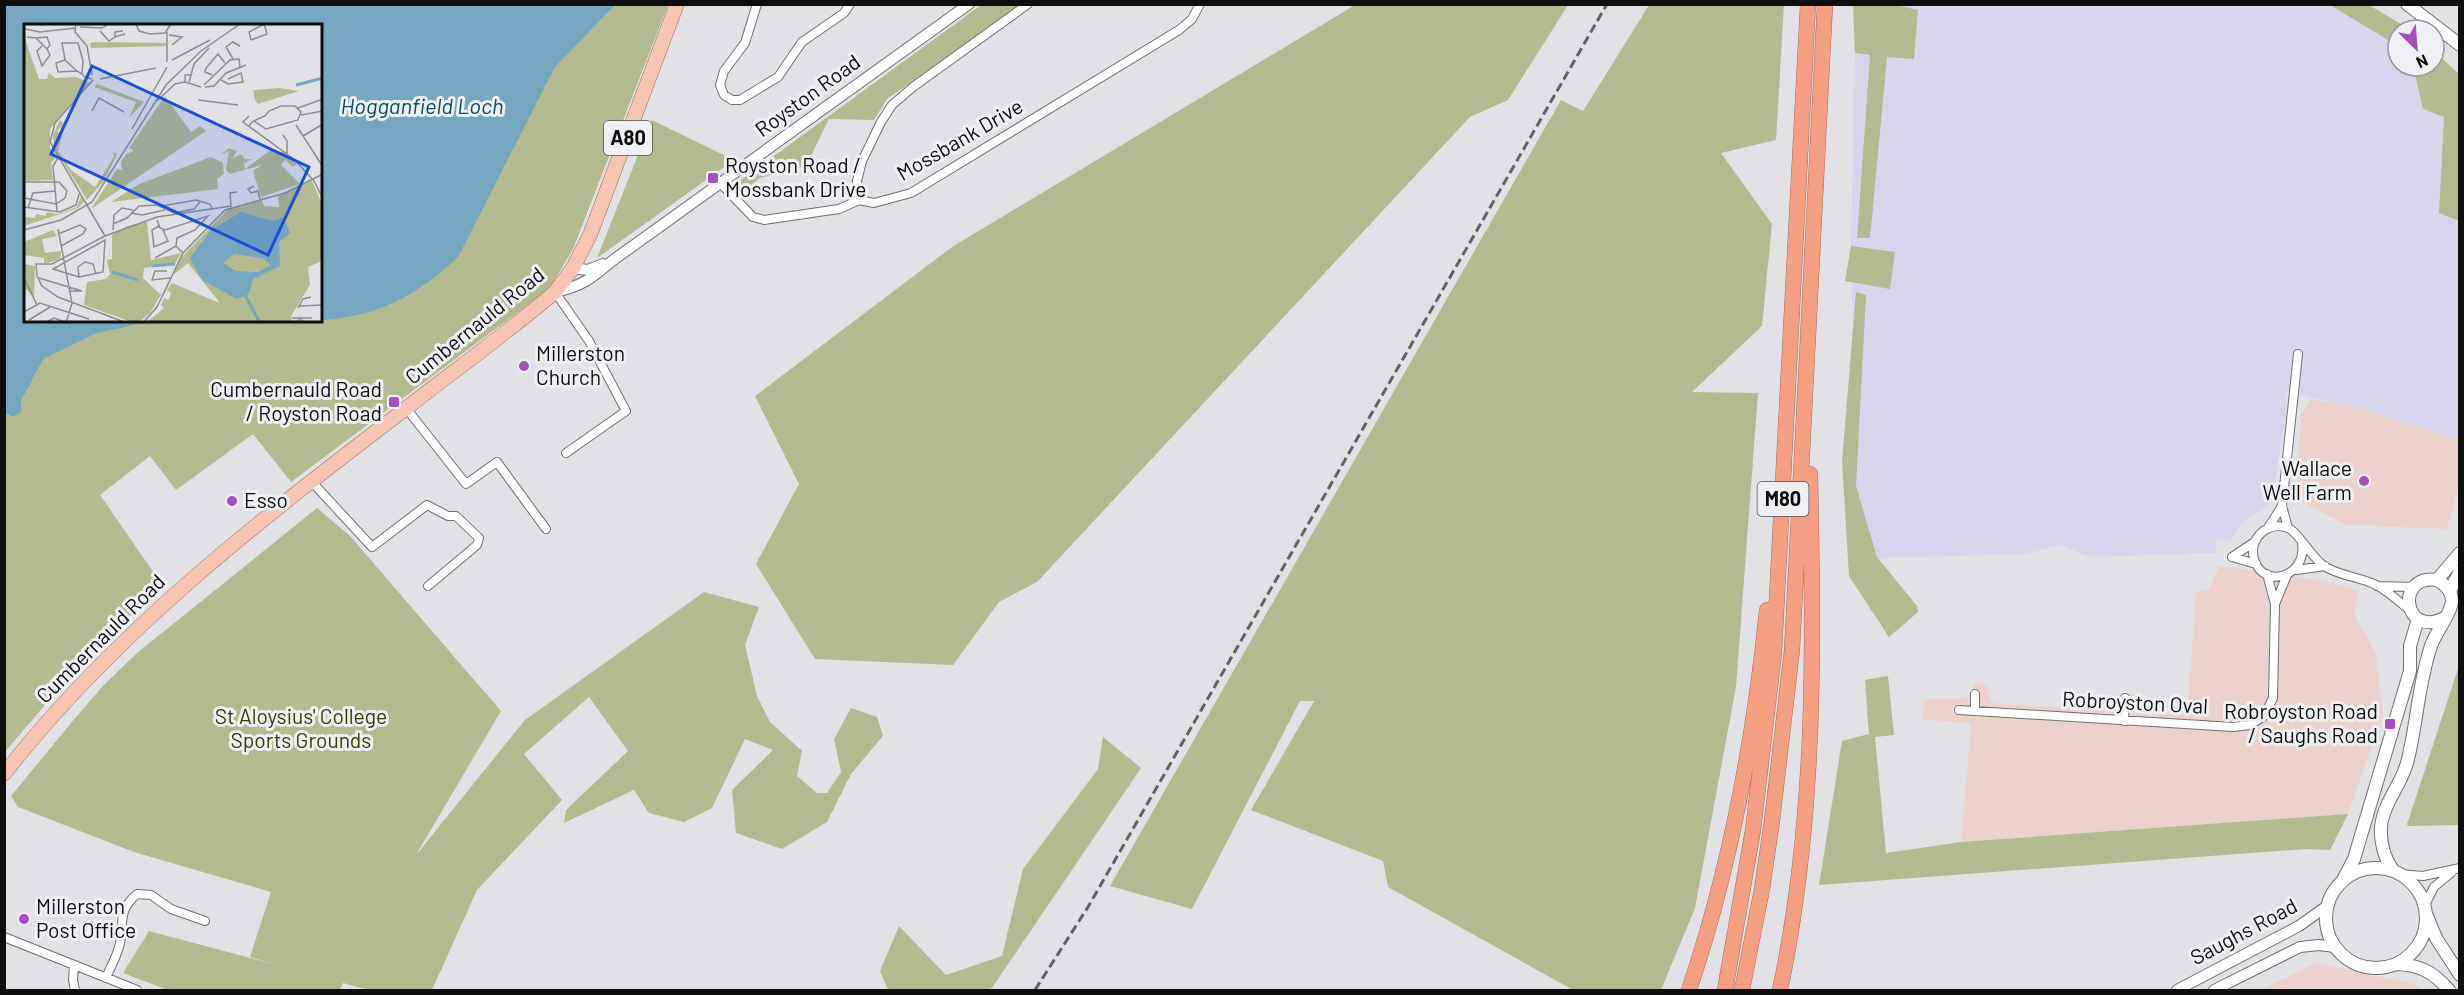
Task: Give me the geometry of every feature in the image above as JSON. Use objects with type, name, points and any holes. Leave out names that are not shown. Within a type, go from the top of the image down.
[{"type":"highway","name":"M80","points":[[1725,990],[1745,884],[1765,748],[1778,603],[1808,4]]},
{"type":"highway","name":"M80","points":[[1742,990],[1762,889],[1772,821],[1792,650],[1825,4]]},
{"type":"highway","points":[[1779,990],[1796,904],[1809,769],[1812,657],[1807,351]]},
{"type":"highway","points":[[1689,990],[1722,881],[1749,754],[1759,684],[1786,430]]},
{"type":"main road","name":"Cumbernauld Road","points":[[4,774],[73,692],[187,583],[555,292],[573,268],[591,235],[677,4]]},
{"type":"main road","points":[[2407,4],[2460,45]]},
{"type":"main road","points":[[2438,580],[2460,553]]},
{"type":"main road","points":[[2460,571],[2450,591],[2451,608],[2431,645],[2423,674],[2406,764],[2383,816],[2382,840],[2387,863],[2418,890],[2436,938],[2460,975]]},
{"type":"main road","points":[[2444,618],[2430,623],[2414,614],[2408,603],[2413,587],[2422,580],[2438,580],[2450,591]]},
{"type":"main road","points":[[2414,614],[2410,671],[2354,859],[2327,906],[2328,931],[2335,947],[2356,964],[2373,968],[2411,964],[2432,972],[2449,990]]},
{"type":"main road","points":[[2342,881],[2362,870],[2376,868],[2396,872]]},
{"type":"main road","points":[[2396,964],[2411,954],[2423,935],[2425,908]]},
{"type":"street","points":[[757,4],[746,43],[724,71],[720,85],[724,95],[732,100],[740,100],[778,77],[802,42],[844,13],[850,4]]},
{"type":"street","name":"Royston Road","points":[[555,292],[584,283],[969,4]]},
{"type":"street","points":[[859,200],[857,181],[862,161],[892,105],[913,87],[1028,4]]},
{"type":"street","name":"Mossbank Drive","points":[[721,184],[753,217],[764,220],[839,209],[859,200],[874,203],[911,193],[1179,30],[1192,19],[1200,4]]},
{"type":"street","name":"Royston Road","points":[[573,268],[588,270],[612,261]]},
{"type":"street","points":[[555,292],[589,341],[626,411],[566,453]]},
{"type":"street","points":[[2288,528],[2282,506],[2298,354]]},
{"type":"street","points":[[406,408],[466,484],[497,462],[546,529]]},
{"type":"street","points":[[312,482],[372,547],[427,505],[448,516],[456,516],[479,538],[477,545],[428,586]]},
{"type":"street","points":[[2282,506],[2268,528],[2253,543],[2232,557],[2256,564],[2267,574],[2277,577],[2325,566]]},
{"type":"street","points":[[2268,528],[2276,526],[2288,528],[2325,566],[2377,585],[2413,587]]},
{"type":"street","points":[[2253,543],[2256,564]]},
{"type":"street","points":[[2275,604],[2291,572],[2302,558],[2302,544]]},
{"type":"street","points":[[2267,574],[2275,604]]},
{"type":"street","points":[[2377,585],[2414,614]]},
{"type":"street","name":"Robroyston Oval","points":[[1959,710],[2233,727],[2250,725],[2264,716],[2273,698],[2275,604]]},
{"type":"street","points":[[1975,694],[1975,711]]},
{"type":"street","points":[[2124,721],[2125,698]]},
{"type":"street","points":[[2396,872],[2423,876],[2459,868]]},
{"type":"street","points":[[2425,908],[2433,887],[2459,868]]},
{"type":"street","points":[[106,978],[120,946],[120,925],[126,904],[137,894],[151,895],[171,909],[205,921]]},
{"type":"street","name":"Saughs Road","points":[[2177,990],[2299,927],[2327,906]]},
{"type":"street","points":[[4,937],[137,990]]},
{"type":"street","name":"Saughs Road","points":[[2214,990],[2300,947],[2319,945],[2335,947]]},
{"type":"street","points":[[74,966],[75,990]]},
{"type":"shaded area","points":[[1896,4],[2330,4],[2386,39],[2386,78],[2416,78],[2423,109],[2444,117],[2439,213],[2460,221],[2459,439],[2355,407],[2285,392],[2286,416],[2272,502],[2243,522],[2231,541],[2215,539],[2216,553],[2091,557],[2060,545],[2025,554],[1857,559],[1851,246],[1855,53],[1914,59],[1918,11]]},
{"type":"shaded area","points":[[2310,399],[2355,407],[2459,439],[2459,486],[2447,529],[2346,525],[2296,499],[2301,415]]},
{"type":"shaded area","points":[[2219,566],[2322,580],[2359,591],[2354,613],[2376,654],[2383,715],[2348,814],[1961,842],[1971,724],[1922,719],[1925,699],[1966,698],[1976,682],[1986,685],[1991,703],[2103,710],[2115,709],[2117,695],[2136,694],[2138,709],[2145,715],[2187,714],[2196,592],[2210,589]]},
{"type":"shaded area","points":[[2316,963],[2415,984],[2420,990],[2260,990]]},
{"type":"green space","points":[[5,5],[668,5],[573,249],[550,288],[291,482],[253,434],[176,490],[150,456],[100,495],[163,586],[78,666],[5,752]]},
{"type":"green space","points":[[981,5],[1021,5],[887,99],[874,120],[829,119],[806,166],[760,178],[741,193],[741,180]]},
{"type":"green space","points":[[1355,5],[1568,5],[1508,100],[1470,117],[1037,582],[999,602],[953,665],[815,659],[756,564],[799,484],[755,396],[952,247]]},
{"type":"green space","points":[[1649,5],[1784,5],[1776,140],[1721,153],[1772,224],[1762,326],[1692,392],[1758,393],[1736,687],[1695,908],[1661,990],[1573,990],[1388,887],[1383,861],[1251,810],[1314,701],[1300,701],[1192,909],[1110,886],[1561,100],[1583,111]]},
{"type":"green space","points":[[1853,5],[1896,5],[1918,10],[1914,59],[1887,57],[1870,238],[1857,238],[1870,55],[1855,53]]},
{"type":"green space","points":[[2330,5],[2369,5],[2391,18],[2386,18],[2386,39]]},
{"type":"green space","points":[[2446,62],[2459,74],[2459,221],[2439,213],[2444,117],[2423,109],[2416,78],[2446,78]]},
{"type":"green space","points":[[652,120],[734,160],[597,258]]},
{"type":"green space","points":[[1851,246],[1895,252],[1890,289],[1845,281]]},
{"type":"green space","points":[[1856,292],[1866,295],[1856,486],[1877,557],[1917,606],[1918,612],[1889,637],[1849,576],[1842,462]]},
{"type":"green space","name":"St Aloysius' College Sports Grounds","points":[[317,508],[350,536],[501,711],[416,855],[525,720],[704,592],[759,607],[745,645],[757,696],[770,722],[802,751],[797,776],[817,793],[827,793],[841,772],[834,739],[851,708],[877,717],[883,736],[851,774],[827,822],[782,849],[736,833],[732,790],[773,750],[745,739],[712,808],[684,822],[649,813],[634,790],[564,823],[566,810],[628,751],[589,697],[524,754],[562,800],[477,890],[432,990],[369,990],[343,983],[340,990],[168,990],[123,973],[149,931],[277,965],[250,957],[271,892],[134,852],[18,807],[11,796],[104,685],[137,653]]},
{"type":"green space","points":[[2459,666],[2459,825],[2408,826],[2407,824]]},
{"type":"green space","points":[[1888,676],[1894,735],[1875,737],[1886,853],[1961,842],[2348,814],[2330,850],[2305,849],[1819,885],[1842,741],[1869,734],[1865,680]]},
{"type":"green space","points":[[1103,737],[1141,768],[992,988],[984,990],[888,990],[880,971],[899,926],[946,975],[1002,956],[1023,869],[1098,769]]},
{"type":"water","name":"Hogganfield Loch","points":[[5,4],[615,4],[555,67],[458,257],[428,282],[396,302],[361,314],[322,320],[322,24],[24,24],[24,322],[171,322],[138,324],[97,333],[43,359],[21,401],[21,412],[13,417],[4,412]]},
{"type":"railway","points":[[1035,990],[1088,907],[1607,4]]},
{"type":"place","name":"Royston Road / Mossbank Drive","points":[[713,178]]},
{"type":"place","name":"Millerston Church","points":[[524,366]]},
{"type":"place","name":"Cumbernauld Road / Royston Road","points":[[394,402]]},
{"type":"place","name":"Wallace Well Farm","points":[[2364,481]]},
{"type":"place","name":"Esso","points":[[232,501]]},
{"type":"place","name":"Robroyston Road / Saughs Road","points":[[2390,724]]},
{"type":"place","name":"Millerston Post Office","points":[[24,919]]}]
